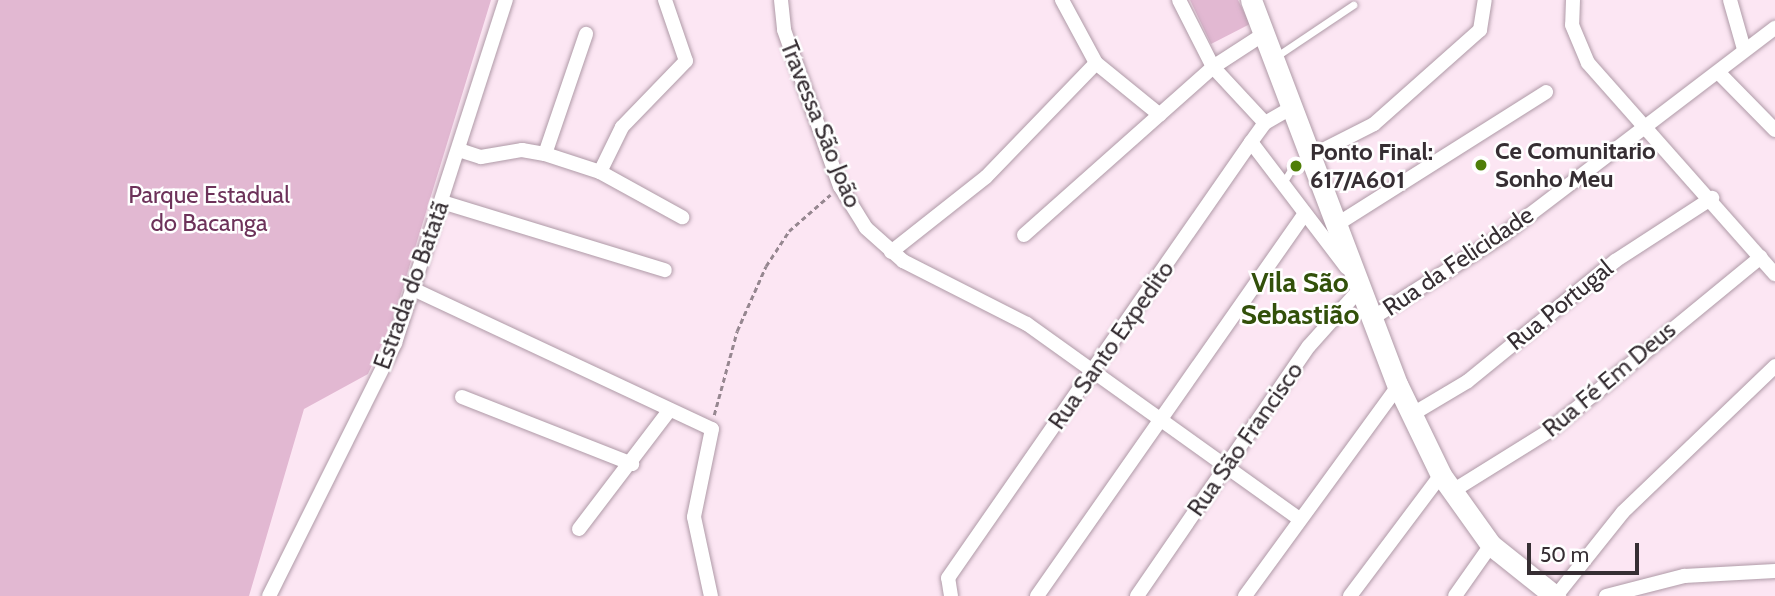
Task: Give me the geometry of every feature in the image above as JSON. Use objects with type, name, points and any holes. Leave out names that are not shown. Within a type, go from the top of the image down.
[{"type":"main road","points":[[1251,0],[1276,57],[1339,222],[1398,386],[1446,484],[1491,545],[1555,596]]},
{"type":"street","name":"Estrada do Batatã","points":[[269,596],[395,343],[506,0]]},
{"type":"street","points":[[600,172],[622,127],[686,61],[664,0]]},
{"type":"street","points":[[1062,0],[1096,62],[1160,115]]},
{"type":"street","points":[[1179,0],[1213,67],[1265,123]]},
{"type":"street","points":[[1315,159],[1374,124],[1480,30],[1485,0]]},
{"type":"street","points":[[1573,0],[1576,42],[1643,130],[1712,198],[1775,274]]},
{"type":"street","points":[[1730,0],[1744,49]]},
{"type":"street","name":"Travessa São João","points":[[783,2],[784,30],[849,207],[891,252],[1027,324],[1298,518]]},
{"type":"street","name":"Rua da Felicidade","points":[[1374,317],[1503,234],[1775,28]]},
{"type":"street","points":[[545,154],[586,33]]},
{"type":"street","points":[[1024,235],[1213,67],[1266,33]]},
{"type":"street","points":[[891,252],[986,177],[1096,62]]},
{"type":"street","points":[[1719,73],[1775,130]]},
{"type":"street","points":[[1339,222],[1546,92]]},
{"type":"street","name":"Rua Santo Expedito","points":[[951,596],[948,578],[1251,142],[1265,123],[1294,106]]},
{"type":"street","name":"Rua da Felicidade","points":[[1251,142],[1364,291]]},
{"type":"street","points":[[459,150],[481,157],[522,150],[545,154],[600,172],[682,217]]},
{"type":"street","name":"Rua Portugal","points":[[1411,415],[1468,381],[1615,261],[1712,198]]},
{"type":"street","points":[[442,202],[665,270]]},
{"type":"street","points":[[1037,596],[1305,213]]},
{"type":"street","name":"Rua Fé Em Deus","points":[[1446,484],[1549,431],[1761,257]]},
{"type":"street","points":[[413,289],[668,412],[712,429],[694,517],[711,596]]},
{"type":"street","name":"Rua São Francisco","points":[[1136,596],[1309,346],[1364,291]]},
{"type":"street","points":[[1555,596],[1623,512],[1775,366]]},
{"type":"street","points":[[1245,596],[1298,518],[1398,386]]},
{"type":"street","points":[[462,397],[632,464]]},
{"type":"street","points":[[579,529],[632,464],[668,412]]},
{"type":"street","points":[[1350,596],[1446,484]]},
{"type":"street","points":[[1455,596],[1491,545]]},
{"type":"street","points":[[1606,596],[1695,575],[1775,571]]},
{"type":"lane","points":[[1276,57],[1353,5]]},
{"type":"lane","points":[[1283,183],[1296,166],[1315,159]]},
{"type":"lane","points":[[1305,213],[1319,211],[1328,196]]},
{"type":"path","points":[[712,429],[725,367],[766,266],[789,230],[841,186]]},
{"type":"green space","name":"Parque Estadual do Bacanga","points":[[0,0],[491,0],[393,320],[368,374],[304,409],[249,596],[0,596]]},
{"type":"green space","points":[[1190,0],[1238,0],[1250,24],[1211,44]]},
{"type":"place","name":"Ce Comunitario Sonho Meu","points":[[1481,165]]},
{"type":"place","name":"Ponto Final: 617/A601","points":[[1296,166]]},
{"type":"district","name":"Vila São Sebastião","points":[[1300,298]]}]
